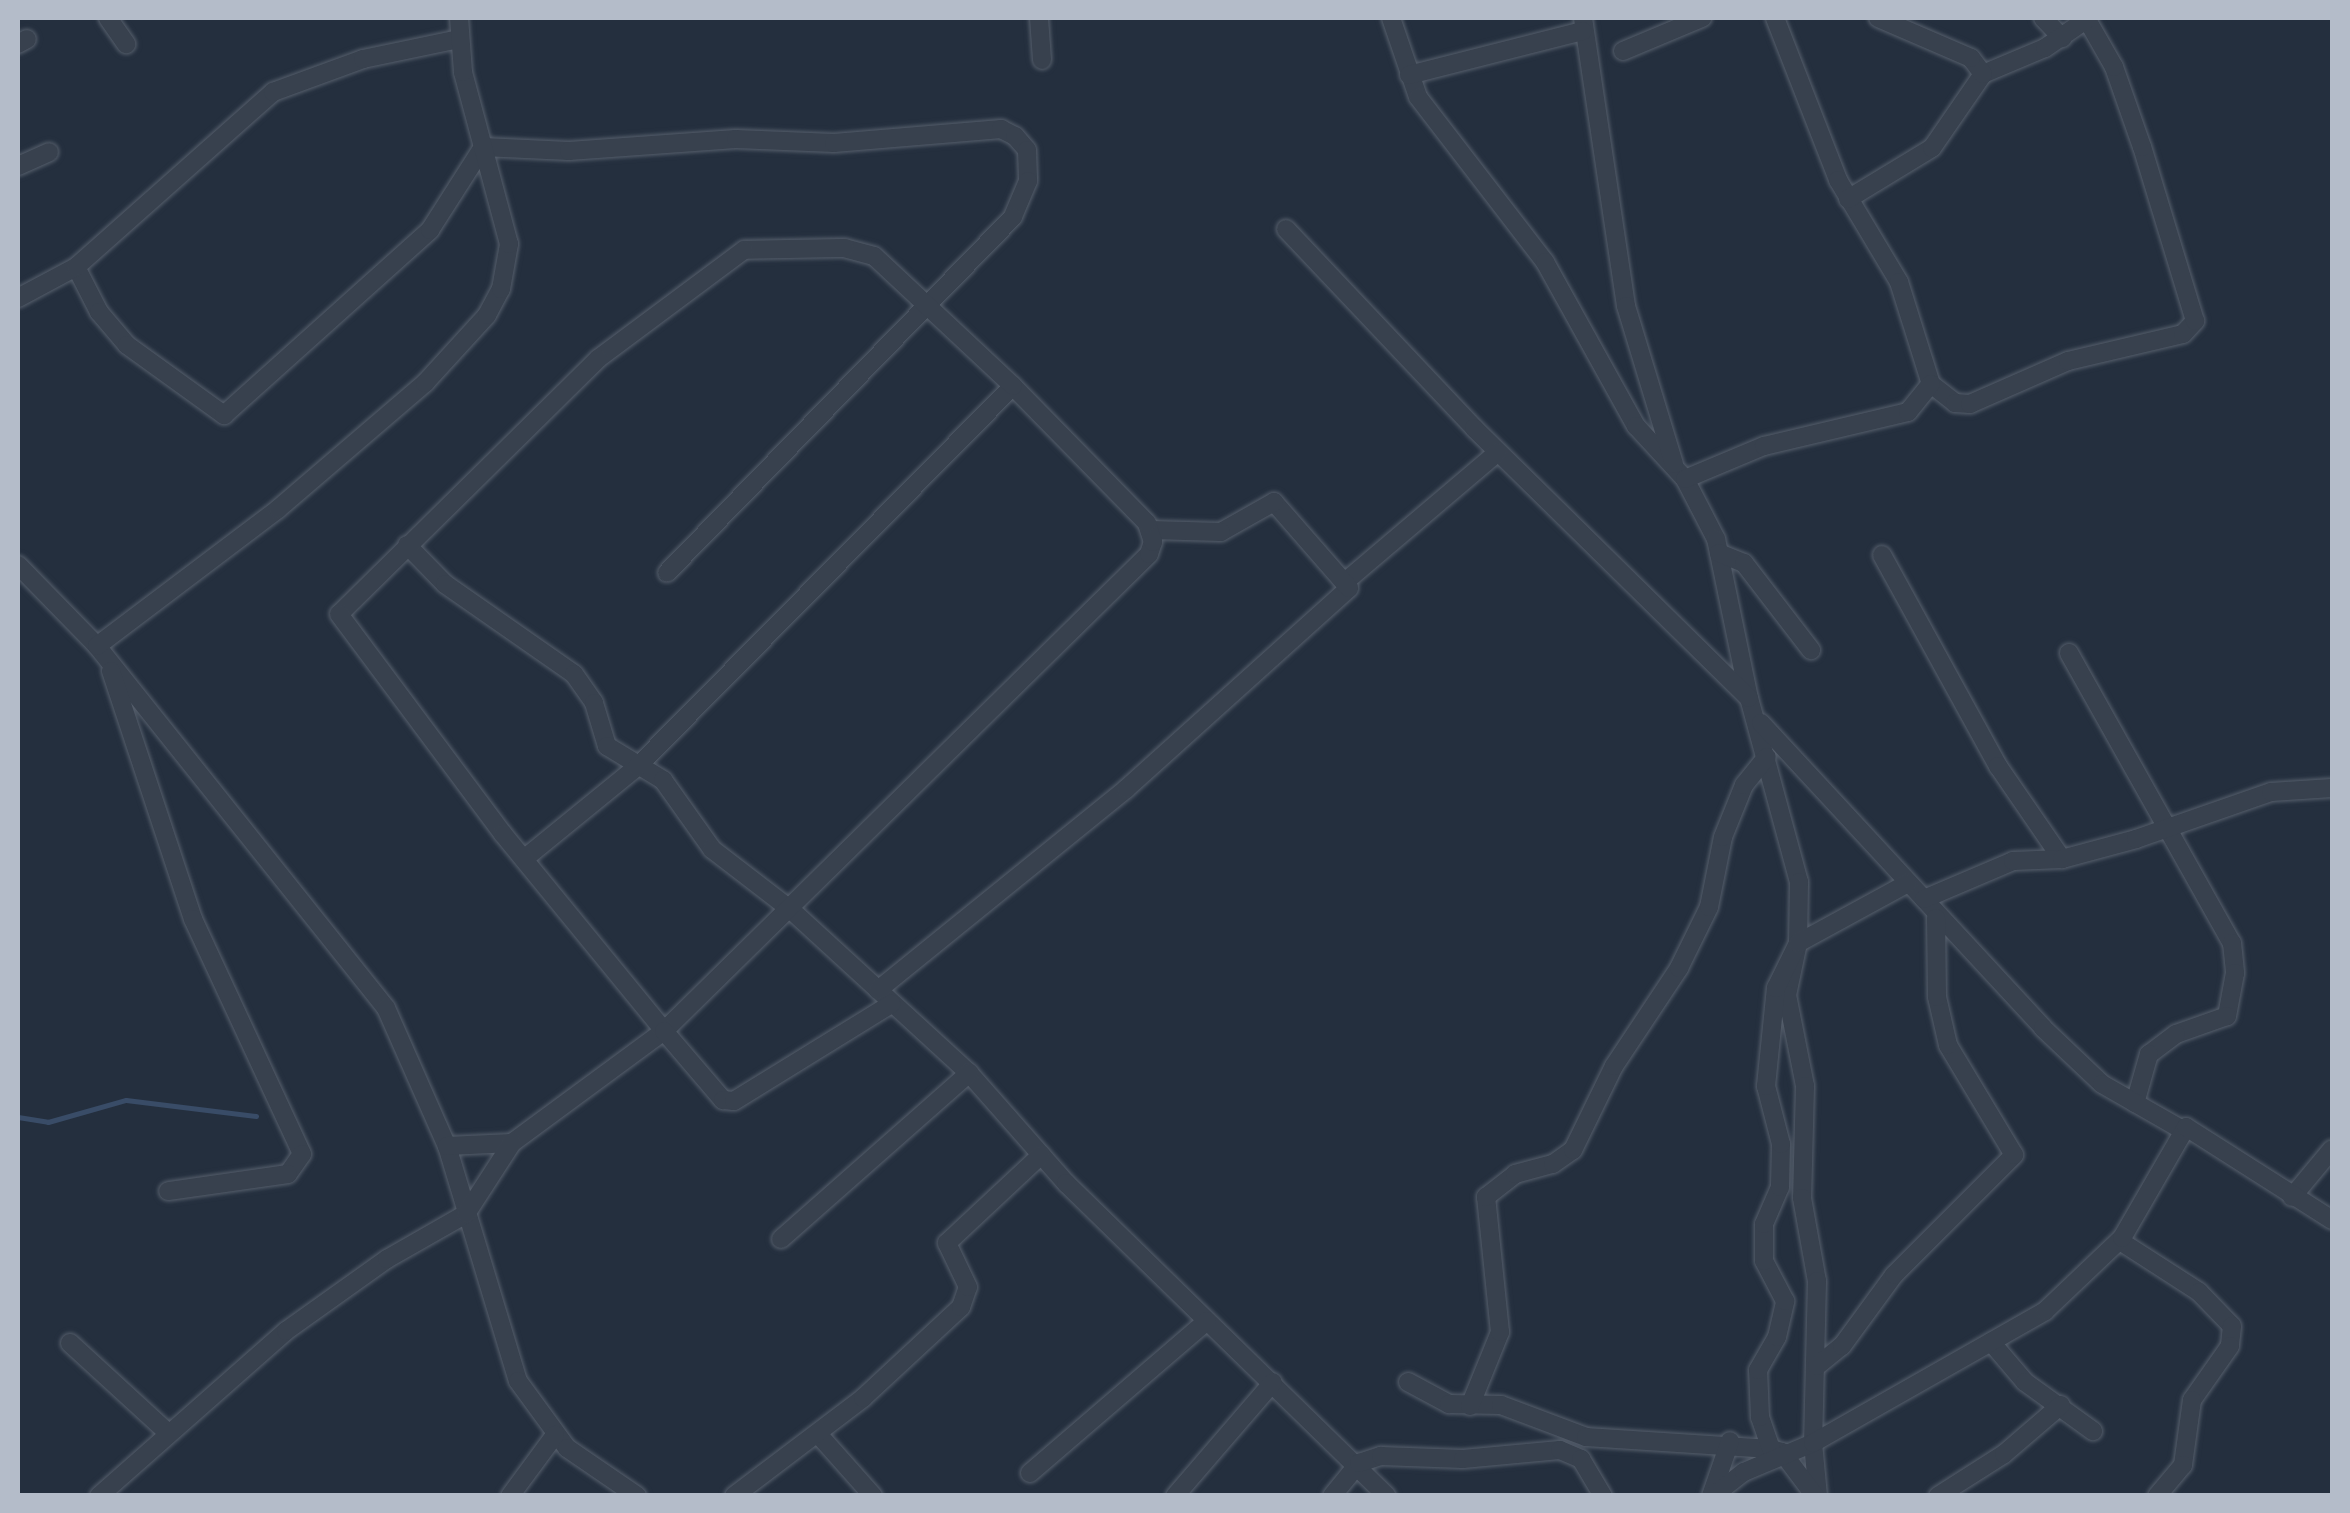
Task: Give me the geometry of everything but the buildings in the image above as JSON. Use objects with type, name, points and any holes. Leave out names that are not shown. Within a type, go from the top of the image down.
[{"type":"street","points":[[108,18],[126,44]]},
{"type":"street","points":[[103,654],[425,383],[487,315],[501,289],[509,244],[482,147],[459,40],[459,18]]},
{"type":"street","points":[[1039,18],[1042,60]]},
{"type":"street","points":[[1391,18],[1410,75],[1432,119],[1545,262],[1636,426],[1680,472]]},
{"type":"street","points":[[1623,51],[1702,18]]},
{"type":"street","points":[[1775,18],[1848,199],[1899,282],[1931,384],[1955,403],[1970,404],[2068,362],[2182,334],[2195,320],[2196,307],[2114,67],[2086,18],[2062,38],[1983,74],[1932,148],[1848,199]]},
{"type":"street","points":[[1878,18],[1971,58],[1983,74]]},
{"type":"street","points":[[2043,18],[2062,38]]},
{"type":"street","points":[[1410,75],[1583,24],[1626,306],[1680,472],[1719,553],[1749,698],[1758,719],[1799,882],[1798,943],[1787,995],[1805,1086],[1802,1198],[1818,1281],[1813,1443],[1816,1496]]},
{"type":"street","points":[[18,298],[76,267],[273,92],[363,59],[459,40]]},
{"type":"street","points":[[482,147],[569,151],[736,138],[834,143],[1001,129],[1027,150],[1028,181],[1012,217],[666,573]]},
{"type":"street","points":[[76,267],[99,312],[128,345],[224,415],[430,230],[482,147]]},
{"type":"street","points":[[18,166],[49,152]]},
{"type":"street","points":[[1286,229],[1498,452],[1749,698]]},
{"type":"street","points":[[744,250],[862,250],[929,304],[1013,386],[1152,530],[1220,532],[1274,502],[1346,580],[1346,594],[885,997],[729,1103],[664,1031],[524,859],[342,623],[344,606],[598,359],[728,257],[744,250]]},
{"type":"street","points":[[1680,472],[1782,441],[1908,412],[1931,384]]},
{"type":"street","points":[[524,859],[637,767],[1013,386]]},
{"type":"street","points":[[1346,580],[1498,452]]},
{"type":"street","points":[[99,1496],[166,1431],[350,1285],[466,1214],[512,1143],[664,1031],[744,945],[790,909],[1149,554],[1152,530]]},
{"type":"street","points":[[406,545],[445,584],[574,674],[594,703],[602,739],[637,767],[663,780],[712,848],[790,909],[970,1073],[1042,1155],[1207,1320],[1359,1463],[1387,1496]]},
{"type":"street","points":[[1719,553],[1744,563],[1810,650]]},
{"type":"street","points":[[1882,555],[1998,766],[2062,858]]},
{"type":"street","points":[[18,565],[103,654],[386,1008],[446,1146],[503,1344],[532,1407],[555,1435],[637,1496]]},
{"type":"street","points":[[103,654],[193,920],[302,1154],[288,1174],[168,1191]]},
{"type":"street","points":[[2069,654],[2232,943],[2235,973],[2227,1016],[2176,1034],[2149,1054],[2135,1102]]},
{"type":"street","points":[[1758,719],[2095,1078],[2180,1129],[2197,1130],[2292,1197],[2332,1220]]},
{"type":"street","points":[[1470,1406],[1500,1332],[1486,1196],[1514,1174],[1553,1164],[1586,1129],[1614,1066],[1679,968],[1709,907],[1722,837],[1744,786],[1766,757]]},
{"type":"street","points":[[1930,906],[2013,862],[2062,858],[2271,792],[2327,795]]},
{"type":"street","points":[[1816,1496],[1776,1450],[1760,1417],[1758,1370],[1777,1337],[1785,1301],[1764,1261],[1764,1224],[1780,1187],[1781,1144],[1766,1086],[1776,988],[1798,943],[1908,883]]},
{"type":"street","points":[[1817,1366],[1842,1346],[1894,1275],[2014,1155],[1948,1044],[1937,997],[1930,906]]},
{"type":"street","points":[[780,1239],[970,1073]]},
{"type":"street","points":[[2154,1114],[2169,1149]]},
{"type":"street","points":[[1408,1382],[1449,1404],[1501,1405],[1586,1437],[1730,1441],[1776,1450],[1813,1443],[2045,1312],[2120,1240],[2180,1129]]},
{"type":"street","points":[[446,1146],[512,1143]]},
{"type":"street","points":[[2292,1197],[2332,1149]]},
{"type":"street","points":[[734,1496],[818,1434],[960,1307],[968,1287],[947,1252],[951,1235],[1042,1155]]},
{"type":"street","points":[[2120,1240],[2199,1292],[2232,1326],[2230,1346],[2192,1400],[2183,1466],[2157,1496]]},
{"type":"street","points":[[1030,1473],[1207,1320]]},
{"type":"street","points":[[1991,1342],[2025,1382],[2093,1431]]},
{"type":"street","points":[[70,1343],[166,1431]]},
{"type":"street","points":[[1174,1496],[1273,1382]]},
{"type":"street","points":[[1938,1496],[2004,1454],[2062,1405]]},
{"type":"street","points":[[818,1434],[873,1496]]},
{"type":"street","points":[[510,1496],[555,1435]]},
{"type":"street","points":[[1712,1496],[1730,1441]]},
{"type":"street","points":[[1712,1496],[1776,1450]]},
{"type":"street","points":[[1332,1496],[1359,1463],[1390,1455],[1462,1459],[1571,1451],[1592,1472],[1603,1496]]},
{"type":"waterway","points":[[18,1117],[48,1122],[126,1100],[256,1116]]}]
